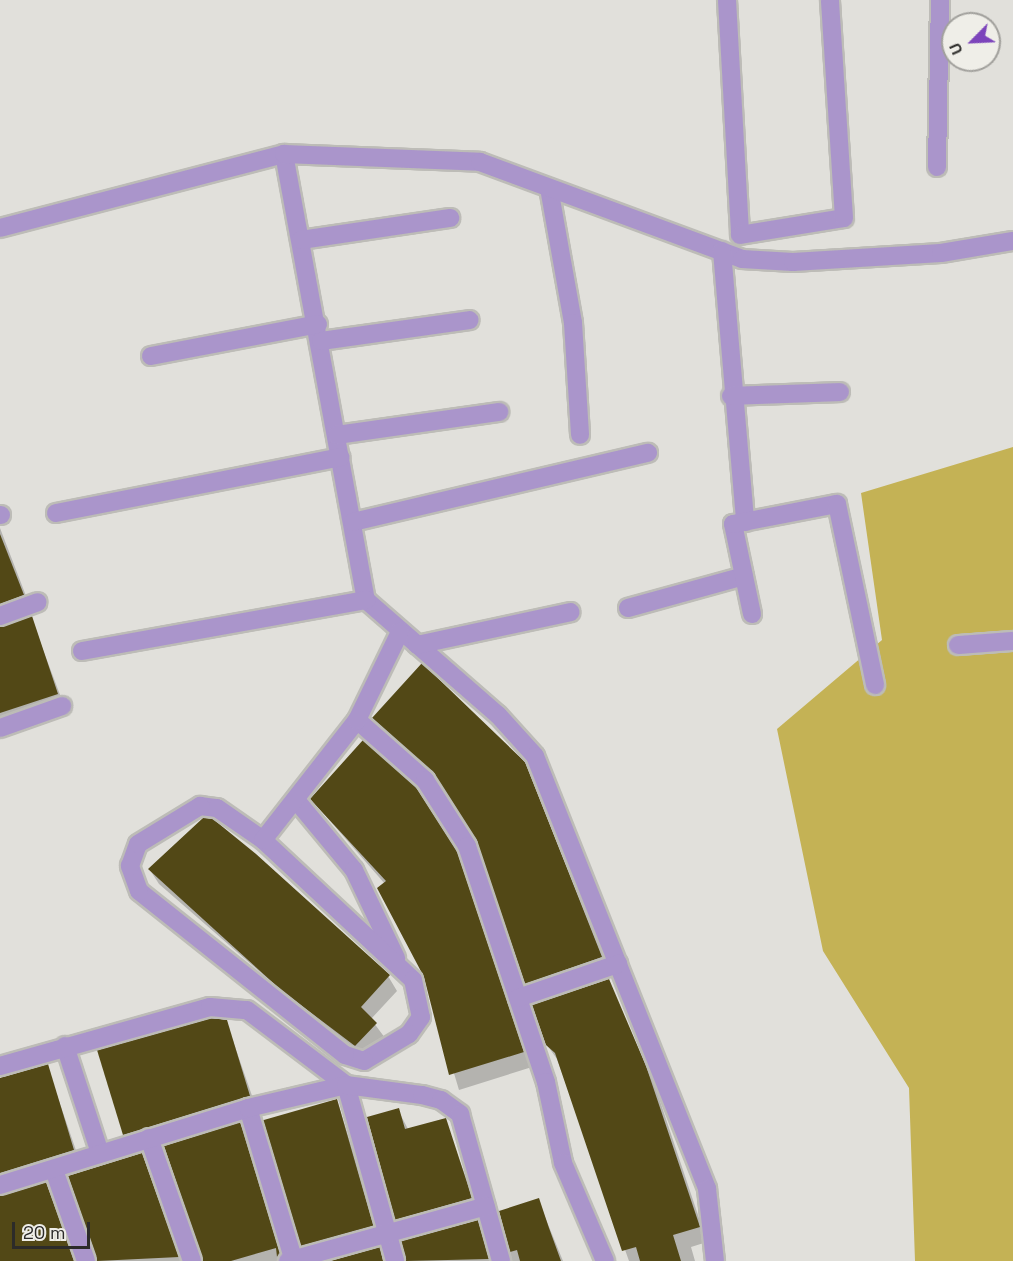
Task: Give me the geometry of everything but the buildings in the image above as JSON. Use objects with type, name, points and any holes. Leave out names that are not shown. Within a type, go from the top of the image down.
[{"type":"street","points":[[727,0],[740,235],[844,218],[830,0]]},
{"type":"street","points":[[937,167],[940,0]]},
{"type":"street","points":[[284,154],[320,332],[366,600],[498,715],[535,756],[707,1189],[715,1261]]},
{"type":"street","points":[[0,228],[284,154],[480,162],[742,259],[793,262],[941,253],[1013,241]]},
{"type":"street","points":[[549,188],[573,324],[580,435]]},
{"type":"street","points":[[301,240],[450,218]]},
{"type":"street","points":[[722,251],[731,396],[745,522]]},
{"type":"street","points":[[151,356],[320,332],[470,320]]},
{"type":"street","points":[[731,396],[840,392]]},
{"type":"street","points":[[337,435],[499,412]]},
{"type":"street","points":[[353,522],[648,453]]},
{"type":"street","points":[[56,513],[341,457]]},
{"type":"street","points":[[752,614],[733,524],[837,504],[875,685]]},
{"type":"street","points":[[628,608],[744,576]]},
{"type":"street","points":[[82,651],[366,600]]},
{"type":"street","points":[[0,616],[38,602]]},
{"type":"street","points":[[417,645],[571,612]]},
{"type":"street","points":[[263,840],[357,720],[400,632]]},
{"type":"street","points":[[958,645],[1013,641]]},
{"type":"street","points":[[0,728],[62,706]]},
{"type":"street","points":[[357,720],[425,780],[467,846],[546,1082],[563,1163],[605,1261]]},
{"type":"street","points":[[296,800],[354,870],[401,968],[420,996],[421,1017],[409,1034],[372,1057],[355,1060],[139,891],[132,877],[138,844],[187,810],[217,808],[263,840],[401,968]]},
{"type":"street","points":[[518,998],[618,964]]},
{"type":"street","points":[[0,1066],[65,1046],[228,1006],[247,1010],[346,1085],[395,1261]]},
{"type":"street","points":[[65,1046],[100,1153]]},
{"type":"street","points":[[0,1185],[248,1108],[346,1085],[451,1105],[465,1126],[501,1261]]},
{"type":"street","points":[[248,1108],[292,1260],[486,1206]]},
{"type":"street","points":[[150,1138],[192,1261]]},
{"type":"street","points":[[54,1170],[86,1261]]},
{"type":"shaded area","points":[[1013,447],[1013,1261],[915,1261],[909,1088],[823,951],[777,729],[882,640],[861,493]]}]
